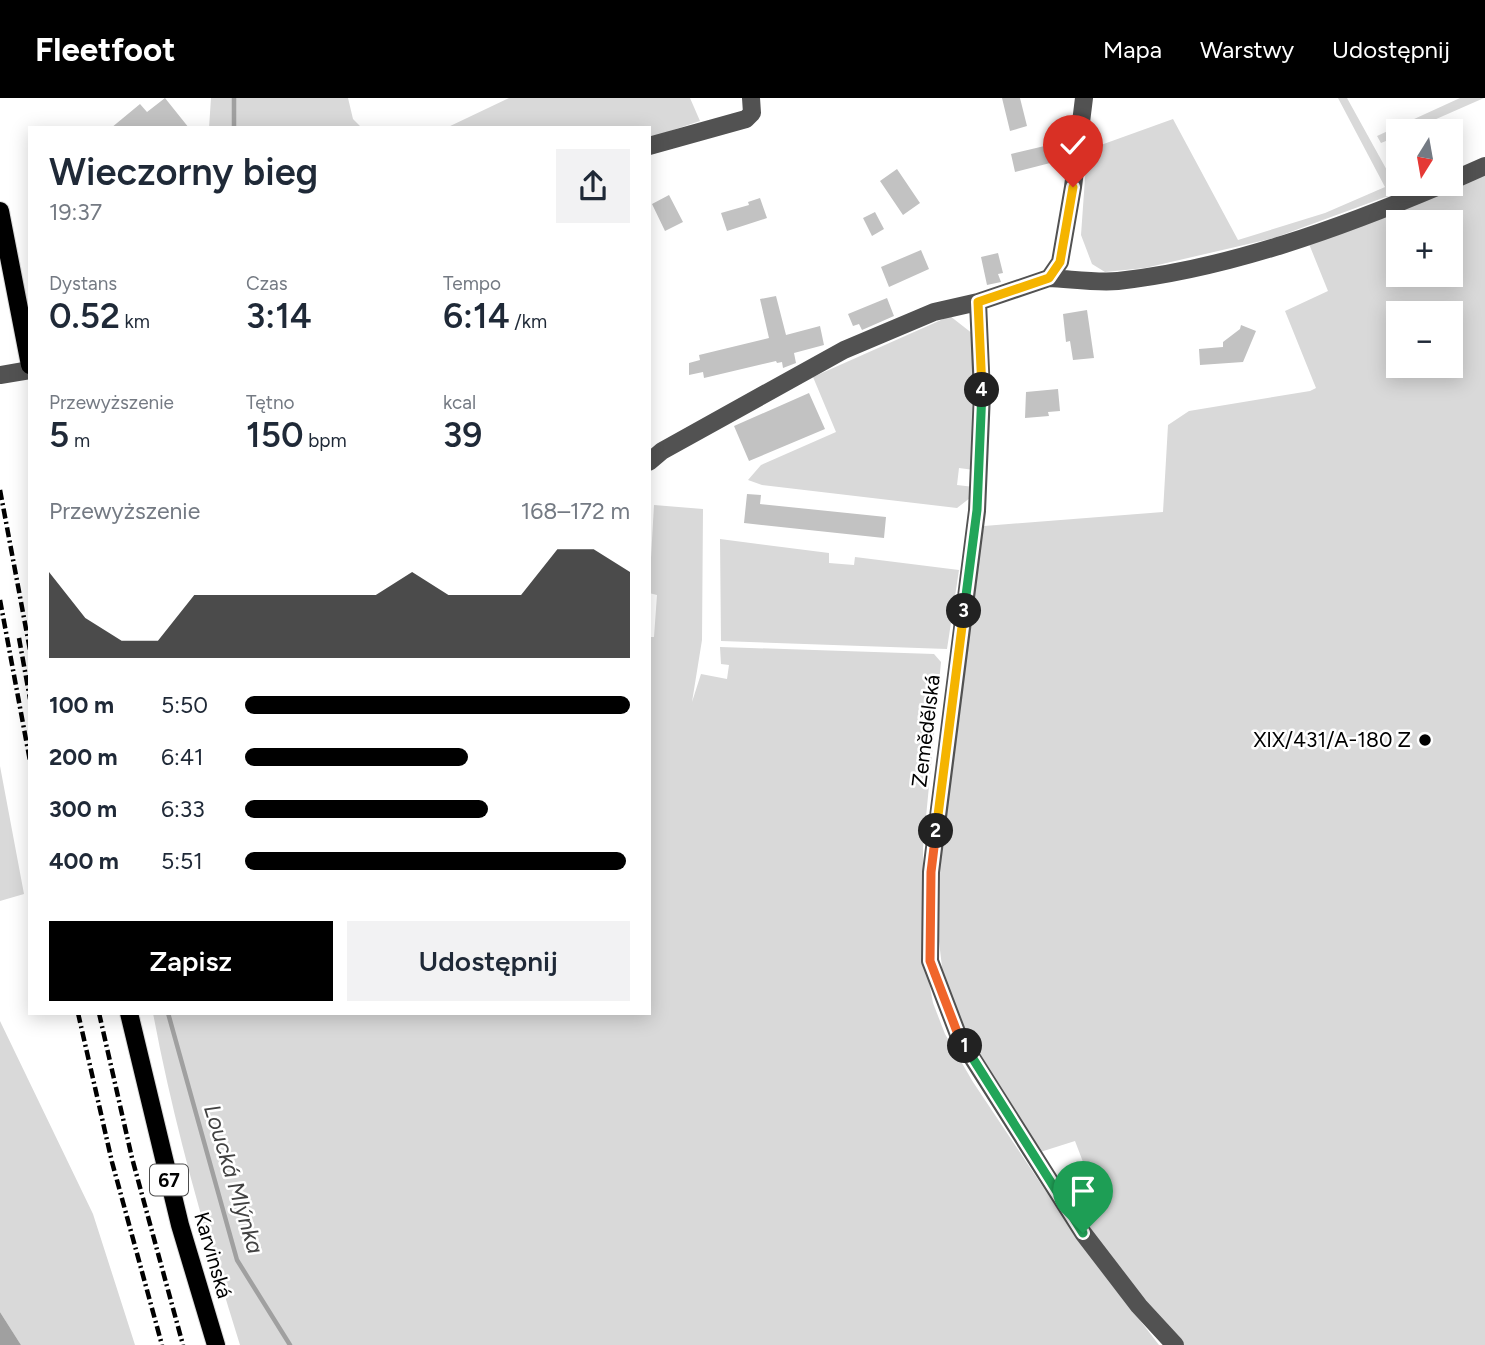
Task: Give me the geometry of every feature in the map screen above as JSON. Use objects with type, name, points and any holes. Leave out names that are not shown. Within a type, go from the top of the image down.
[{"type":"main road","points":[[0,211],[28,358]]},
{"type":"main road","name":"Karvinská","points":[[129,1015],[180,1225],[216,1345]]},
{"type":"street","points":[[651,145],[746,119],[752,113],[751,98]]},
{"type":"street","points":[[1049,278],[1060,262],[1084,98]]},
{"type":"street","points":[[1463,176],[1485,166]]},
{"type":"street","points":[[651,460],[662,451],[844,350],[934,312],[978,302],[1049,278],[1116,281],[1186,269],[1321,231],[1416,196]]},
{"type":"street","name":"Zemědělská","points":[[978,302],[982,394],[977,510],[931,872],[930,961],[959,1037],[1083,1233],[1139,1306],[1175,1345]]},
{"type":"street","points":[[0,375],[28,368]]},
{"type":"shaded area","points":[[211,98],[348,98],[353,119],[360,126],[209,126]]},
{"type":"shaded area","points":[[509,98],[690,98],[700,121],[651,137],[651,126],[450,126]]},
{"type":"shaded area","points":[[1338,98],[1347,98],[1386,168],[1386,196],[1388,196],[1274,238],[1145,268],[1105,272],[1092,264],[1081,235],[1087,150],[1173,119],[1238,240],[1325,213],[1385,187]]},
{"type":"shaded area","points":[[1460,98],[1484,98],[1436,119],[1414,119]]},
{"type":"shaded area","points":[[1386,132],[1386,141],[1381,143],[1377,136]]},
{"type":"shaded area","points":[[1485,170],[1485,1345],[1178,1345],[1056,1187],[1088,1175],[1075,1141],[1034,1154],[993,1089],[944,984],[936,916],[953,701],[984,526],[1163,512],[1168,425],[1189,411],[1316,388],[1285,311],[1328,291],[1309,244],[1386,212],[1386,287],[1463,287],[1463,210],[1390,210],[1423,196],[1463,196],[1463,179]]},
{"type":"shaded area","points":[[950,316],[973,334],[977,434],[974,470],[959,468],[957,485],[974,487],[970,498],[957,508],[762,485],[748,480],[761,465],[836,432],[813,377]]},
{"type":"shaded area","points":[[654,505],[703,509],[702,640],[692,702],[701,674],[727,679],[729,665],[721,664],[720,647],[934,654],[941,662],[923,848],[927,971],[933,1003],[945,1034],[973,1082],[1079,1241],[1159,1345],[240,1345],[192,1181],[153,1015],[651,1015],[651,637],[654,637],[657,595],[651,594]]},
{"type":"shaded area","points":[[720,539],[829,553],[829,563],[854,565],[855,557],[959,570],[947,649],[721,641]]},
{"type":"shaded area","points":[[0,766],[24,894],[0,901]]},
{"type":"shaded area","points":[[0,1021],[93,1214],[135,1345],[21,1345],[0,1312]]},
{"type":"shaded area","points":[[0,1312],[21,1345],[0,1345]]},
{"type":"building","points":[[165,98],[187,126],[113,126],[140,104],[147,112]]},
{"type":"building","points":[[1002,98],[1020,98],[1027,126],[1010,131]]},
{"type":"building","points":[[1053,144],[1058,161],[1015,172],[1011,154]]},
{"type":"building","points":[[897,169],[920,203],[903,215],[880,181]]},
{"type":"building","points":[[669,195],[683,222],[665,231],[652,204]]},
{"type":"building","points":[[760,198],[767,218],[727,231],[721,213],[749,205],[748,202]]},
{"type":"building","points":[[875,212],[884,229],[872,236],[863,218]]},
{"type":"building","points":[[921,250],[929,269],[889,287],[881,267]]},
{"type":"building","points":[[998,253],[1003,273],[998,274],[1001,282],[987,285],[981,257]]},
{"type":"building","points":[[776,296],[786,335],[820,326],[824,345],[794,353],[796,363],[783,368],[782,362],[776,361],[704,378],[703,372],[689,375],[689,363],[700,360],[699,355],[769,338],[760,299]]},
{"type":"building","points":[[887,298],[894,316],[862,330],[859,324],[853,326],[848,314]]},
{"type":"building","points":[[1087,310],[1094,358],[1073,360],[1070,341],[1066,342],[1063,314]]},
{"type":"building","points":[[1241,325],[1256,331],[1243,362],[1200,365],[1199,349],[1223,347],[1223,342],[1240,329]]},
{"type":"building","points":[[1058,389],[1060,411],[1048,412],[1049,416],[1025,418],[1026,392]]},
{"type":"building","points":[[809,393],[825,429],[749,461],[734,426]]},
{"type":"building","points":[[747,494],[761,495],[760,504],[886,517],[884,538],[744,523]]},
{"type":"waterway","name":"Loucká Mlýnka","points":[[234,98],[234,126]]},
{"type":"waterway","name":"Loucká Mlýnka","points":[[169,1015],[237,1260],[290,1345]]},
{"type":"railway","points":[[0,490],[28,639]]},
{"type":"railway","points":[[0,600],[28,750]]},
{"type":"railway","points":[[19,638],[28,688]]},
{"type":"railway","points":[[78,1015],[112,1162],[162,1345]]},
{"type":"railway","points":[[99,1015],[132,1158],[183,1345]]},
{"type":"place","name":"XIX/431/A-180 Z","points":[[1425,740]]},
{"type":"route","points":[[1073,187],[1060,262],[1049,278],[978,302],[982,394],[977,510],[931,872],[930,961],[959,1037],[1083,1233]]}]
